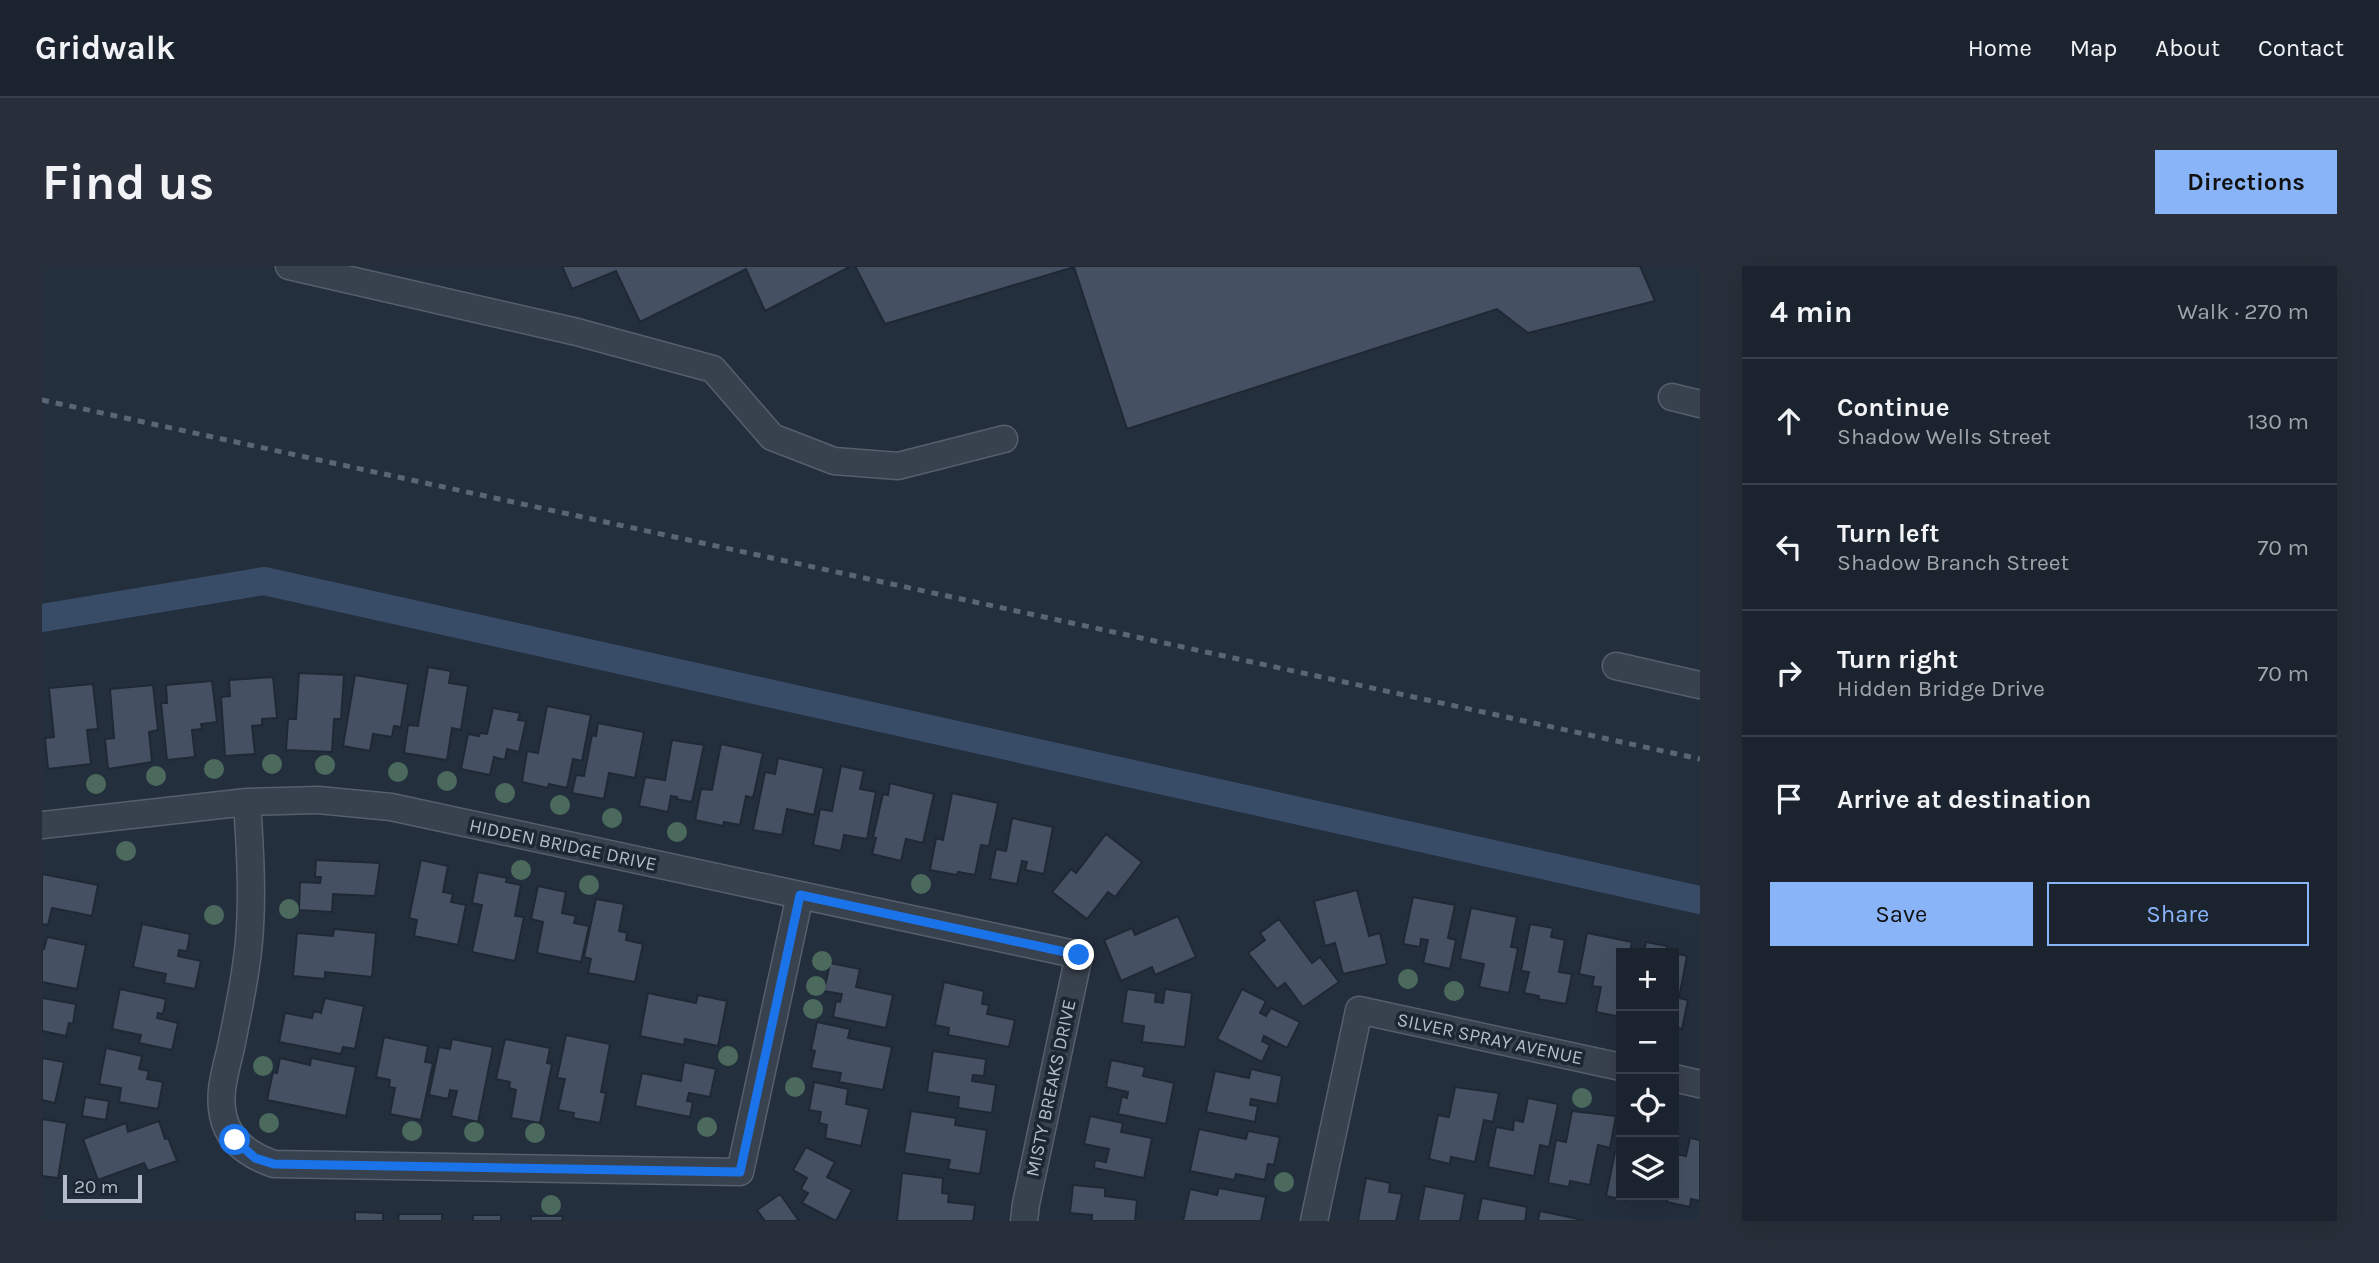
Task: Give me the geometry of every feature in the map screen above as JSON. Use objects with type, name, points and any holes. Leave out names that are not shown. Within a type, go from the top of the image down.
[{"type":"street","points":[[289,266],[577,332],[713,369],[772,437],[834,461],[898,466],[1004,439]]},
{"type":"street","points":[[1672,397],[1700,404]]},
{"type":"street","points":[[1616,666],[1700,685]]},
{"type":"street","name":"HIDDEN BRIDGE DRIVE","points":[[42,825],[247,802],[318,800],[391,807],[1079,955]]},
{"type":"street","points":[[247,802],[251,879],[249,942],[221,1097],[223,1118],[235,1140],[255,1158],[274,1164],[740,1172],[800,895]]},
{"type":"street","name":"MISTY BREAKS DRIVE","points":[[1024,1221],[1079,955]]},
{"type":"street","name":"SILVER SPRAY AVENUE","points":[[1314,1221],[1359,1010],[1616,1066]]},
{"type":"street","points":[[1679,1079],[1700,1084]]},
{"type":"building","points":[[562,266],[851,266],[765,311],[746,269],[640,322],[616,271],[572,289]]},
{"type":"building","points":[[855,266],[1640,266],[1655,301],[1528,333],[1497,309],[1127,429],[1074,267],[885,324]]},
{"type":"building","points":[[428,667],[451,671],[449,683],[468,686],[461,730],[452,728],[447,760],[404,753],[408,725],[418,726]]},
{"type":"building","points":[[299,673],[344,675],[341,719],[334,719],[332,752],[286,750],[288,719],[296,719]]},
{"type":"building","points":[[355,675],[408,684],[401,727],[394,726],[392,737],[373,734],[370,751],[343,746]]},
{"type":"building","points":[[273,677],[277,718],[262,719],[262,725],[252,726],[255,754],[225,756],[221,697],[230,696],[229,680]]},
{"type":"building","points":[[212,681],[217,722],[201,724],[202,729],[192,730],[195,757],[167,760],[161,703],[167,703],[166,685]]},
{"type":"building","points":[[93,684],[98,729],[87,730],[91,764],[48,769],[45,738],[54,737],[49,688]]},
{"type":"building","points":[[153,685],[158,730],[149,732],[152,762],[108,769],[105,739],[114,738],[110,689]]},
{"type":"building","points":[[547,706],[591,715],[582,761],[573,759],[567,788],[549,784],[548,788],[522,782],[527,751],[538,753]]},
{"type":"building","points":[[493,708],[520,713],[518,720],[526,721],[519,752],[507,749],[505,760],[494,757],[490,775],[461,769],[468,734],[487,734]]},
{"type":"building","points":[[598,723],[644,732],[635,778],[609,773],[604,799],[572,793],[576,775],[584,776],[592,735],[596,736]]},
{"type":"building","points":[[672,740],[704,745],[692,802],[671,796],[668,812],[639,806],[645,777],[665,780]]},
{"type":"building","points":[[721,744],[763,753],[753,798],[746,796],[740,825],[724,822],[723,826],[695,820],[701,789],[712,790]]},
{"type":"building","points":[[778,758],[824,768],[814,815],[787,809],[782,835],[753,830],[765,772],[775,774]]},
{"type":"building","points":[[841,766],[864,771],[860,789],[876,792],[867,839],[844,835],[841,851],[813,845],[820,809],[832,811]]},
{"type":"building","points":[[890,783],[934,794],[923,843],[906,839],[901,861],[872,854],[883,794],[888,795]]},
{"type":"building","points":[[952,793],[998,803],[989,846],[981,845],[975,875],[930,870],[936,838],[943,840]]},
{"type":"building","points":[[1012,818],[1053,827],[1044,874],[1025,870],[1027,862],[1022,861],[1017,884],[990,879],[996,849],[1006,851]]},
{"type":"building","points":[[1106,834],[1142,862],[1115,897],[1108,892],[1087,919],[1052,892],[1071,869],[1076,873]]},
{"type":"building","points":[[316,860],[380,863],[375,896],[333,894],[332,912],[299,910],[300,882],[320,883],[321,877],[315,877]]},
{"type":"building","points":[[421,860],[448,866],[443,892],[453,894],[451,902],[466,905],[458,945],[414,936],[417,920],[409,918]]},
{"type":"building","points":[[478,872],[507,878],[506,882],[521,885],[515,916],[524,917],[515,961],[472,952],[482,905],[472,903]]},
{"type":"building","points":[[42,874],[98,885],[92,916],[52,908],[48,925],[42,924]]},
{"type":"building","points":[[538,886],[566,892],[562,913],[576,916],[574,923],[589,926],[581,962],[537,953],[543,922],[531,919]]},
{"type":"building","points":[[1357,890],[1369,936],[1380,933],[1387,964],[1343,974],[1335,943],[1325,946],[1314,901]]},
{"type":"building","points":[[1413,897],[1455,905],[1448,938],[1456,940],[1450,969],[1423,963],[1428,940],[1421,939],[1420,947],[1403,944]]},
{"type":"building","points":[[596,899],[624,904],[619,931],[627,933],[626,940],[643,944],[635,982],[588,973],[591,959],[584,957]]},
{"type":"building","points":[[1471,908],[1517,917],[1511,947],[1518,948],[1509,993],[1479,987],[1484,964],[1460,959]]},
{"type":"building","points":[[1178,916],[1196,957],[1155,975],[1152,967],[1121,981],[1104,940],[1132,928],[1135,935]]},
{"type":"building","points":[[1279,919],[1312,963],[1320,957],[1339,982],[1303,1007],[1285,983],[1277,989],[1248,953],[1265,940],[1260,933]]},
{"type":"building","points":[[142,924],[190,934],[187,951],[179,950],[178,956],[201,961],[195,989],[164,983],[166,974],[133,967]]},
{"type":"building","points":[[1530,924],[1553,928],[1551,937],[1565,940],[1559,972],[1572,974],[1566,1004],[1538,999],[1539,996],[1524,993],[1529,972],[1521,971]]},
{"type":"building","points":[[334,929],[376,933],[372,977],[325,972],[325,979],[293,976],[297,933],[333,936]]},
{"type":"building","points":[[1587,933],[1632,942],[1631,948],[1616,948],[1616,1016],[1596,1012],[1601,987],[1592,986],[1594,977],[1579,974]]},
{"type":"building","points":[[47,937],[86,945],[77,989],[42,982],[42,949]]},
{"type":"building","points":[[1646,942],[1667,946],[1667,948],[1645,948]]},
{"type":"building","points":[[1679,954],[1687,956],[1679,998]]},
{"type":"building","points":[[830,963],[860,969],[856,987],[893,995],[886,1028],[833,1017],[836,1001],[840,1002],[842,994],[824,991]]},
{"type":"building","points":[[944,982],[984,991],[982,1004],[989,1005],[987,1014],[1015,1020],[1009,1047],[948,1035],[949,1028],[935,1025]]},
{"type":"building","points":[[120,989],[166,999],[163,1014],[158,1013],[157,1018],[178,1023],[172,1050],[139,1043],[141,1035],[112,1029]]},
{"type":"building","points":[[1127,989],[1156,993],[1155,1002],[1163,1003],[1165,989],[1192,993],[1185,1047],[1142,1042],[1144,1026],[1122,1023]]},
{"type":"building","points":[[1242,989],[1266,1001],[1260,1013],[1266,1016],[1271,1008],[1300,1022],[1287,1048],[1264,1036],[1262,1041],[1270,1045],[1262,1062],[1217,1039]]},
{"type":"building","points":[[648,993],[696,1003],[698,995],[727,1001],[718,1046],[685,1039],[684,1045],[640,1036]]},
{"type":"building","points":[[42,998],[76,1004],[73,1024],[69,1023],[66,1036],[42,1031]]},
{"type":"building","points":[[325,998],[364,1006],[355,1049],[343,1047],[341,1054],[279,1042],[285,1013],[312,1018],[314,1011],[321,1013]]},
{"type":"building","points":[[1679,998],[1688,1000],[1682,1029],[1679,1028]]},
{"type":"building","points":[[817,1022],[850,1029],[848,1038],[892,1047],[883,1090],[839,1082],[841,1073],[811,1068],[815,1051],[811,1050]]},
{"type":"building","points":[[566,1035],[610,1044],[601,1092],[606,1093],[600,1123],[573,1118],[574,1113],[558,1110],[565,1079],[557,1078]]},
{"type":"building","points":[[384,1037],[428,1046],[425,1062],[433,1063],[421,1120],[390,1114],[395,1088],[389,1087],[390,1080],[376,1077]]},
{"type":"building","points":[[452,1039],[493,1047],[478,1122],[451,1116],[457,1091],[450,1090],[448,1099],[429,1095],[439,1047],[450,1049]]},
{"type":"building","points":[[505,1039],[550,1048],[547,1063],[552,1064],[540,1123],[511,1118],[516,1090],[509,1088],[510,1082],[496,1079]]},
{"type":"building","points":[[106,1048],[142,1056],[139,1069],[149,1071],[147,1079],[163,1082],[158,1109],[119,1102],[121,1088],[99,1084]]},
{"type":"building","points":[[933,1051],[986,1059],[984,1076],[973,1075],[972,1081],[996,1085],[992,1113],[958,1108],[959,1097],[927,1092]]},
{"type":"building","points":[[42,1058],[64,1062],[55,1103],[42,1100]]},
{"type":"building","points":[[280,1058],[310,1065],[311,1058],[356,1067],[346,1116],[267,1100],[273,1072],[277,1073]]},
{"type":"building","points":[[1111,1060],[1145,1067],[1143,1076],[1174,1083],[1166,1124],[1118,1114],[1122,1096],[1127,1098],[1128,1092],[1106,1087]]},
{"type":"building","points":[[684,1062],[716,1069],[710,1097],[689,1093],[687,1101],[693,1102],[690,1117],[635,1106],[642,1073],[681,1081]]},
{"type":"building","points":[[1251,1069],[1282,1076],[1277,1104],[1251,1099],[1250,1105],[1258,1106],[1255,1122],[1206,1112],[1215,1071],[1249,1078]]},
{"type":"building","points":[[814,1082],[848,1089],[846,1104],[869,1109],[861,1146],[825,1138],[827,1125],[819,1123],[821,1112],[809,1110]]},
{"type":"building","points":[[1455,1087],[1499,1093],[1493,1122],[1484,1120],[1475,1162],[1451,1157],[1450,1164],[1429,1159],[1438,1115],[1449,1117]]},
{"type":"building","points":[[85,1097],[109,1101],[106,1120],[82,1116]]},
{"type":"building","points":[[1528,1098],[1558,1104],[1549,1147],[1540,1145],[1534,1176],[1488,1167],[1496,1127],[1513,1130],[1514,1120],[1523,1122]]},
{"type":"building","points":[[911,1111],[956,1118],[955,1125],[987,1130],[980,1174],[948,1169],[950,1160],[904,1153]]},
{"type":"building","points":[[1572,1111],[1616,1116],[1610,1148],[1598,1145],[1590,1185],[1570,1181],[1569,1187],[1548,1183],[1556,1140],[1566,1142]]},
{"type":"building","points":[[1090,1116],[1123,1123],[1121,1132],[1152,1138],[1144,1178],[1094,1168],[1095,1160],[1106,1162],[1109,1149],[1084,1144]]},
{"type":"building","points":[[42,1119],[67,1123],[58,1178],[42,1176]]},
{"type":"building","points":[[159,1121],[177,1161],[148,1171],[144,1163],[98,1180],[83,1139],[126,1123],[128,1132]]},
{"type":"building","points":[[1199,1129],[1246,1139],[1248,1131],[1280,1137],[1274,1165],[1268,1164],[1265,1180],[1236,1174],[1234,1180],[1190,1171]]},
{"type":"building","points":[[1690,1138],[1700,1140],[1700,1201],[1691,1199],[1690,1207],[1667,1202],[1679,1200],[1679,1155],[1686,1156]]},
{"type":"building","points":[[806,1147],[835,1162],[827,1177],[852,1190],[836,1221],[802,1203],[808,1193],[801,1189],[807,1178],[793,1170]]},
{"type":"building","points":[[1615,1152],[1616,1152],[1616,1198],[1606,1196]]},
{"type":"building","points":[[902,1173],[943,1178],[942,1193],[949,1194],[948,1202],[975,1205],[973,1221],[897,1221]]},
{"type":"building","points":[[1366,1178],[1390,1183],[1389,1192],[1402,1194],[1396,1221],[1358,1221]]},
{"type":"building","points":[[1073,1185],[1105,1188],[1105,1196],[1137,1200],[1135,1221],[1092,1221],[1092,1215],[1070,1213]]},
{"type":"building","points":[[1425,1186],[1465,1194],[1460,1221],[1418,1221]]},
{"type":"building","points":[[1219,1188],[1266,1197],[1261,1221],[1183,1221],[1190,1189],[1217,1195]]},
{"type":"building","points":[[780,1194],[799,1221],[765,1221],[757,1210]]},
{"type":"building","points":[[1482,1198],[1527,1207],[1525,1221],[1477,1221]]},
{"type":"building","points":[[1540,1211],[1583,1220],[1583,1221],[1538,1221]]},
{"type":"building","points":[[355,1212],[383,1213],[383,1221],[355,1221]]},
{"type":"building","points":[[399,1214],[442,1214],[442,1221],[398,1221]]},
{"type":"building","points":[[473,1215],[501,1215],[501,1221],[473,1221]]},
{"type":"building","points":[[531,1216],[563,1216],[562,1221],[531,1221]]},
{"type":"waterway","points":[[42,618],[264,581],[1700,900]]},
{"type":"railway","points":[[42,400],[1700,759]]},
{"type":"route","points":[[235,1140],[255,1158],[274,1164],[740,1172],[800,895],[1079,955]]}]
